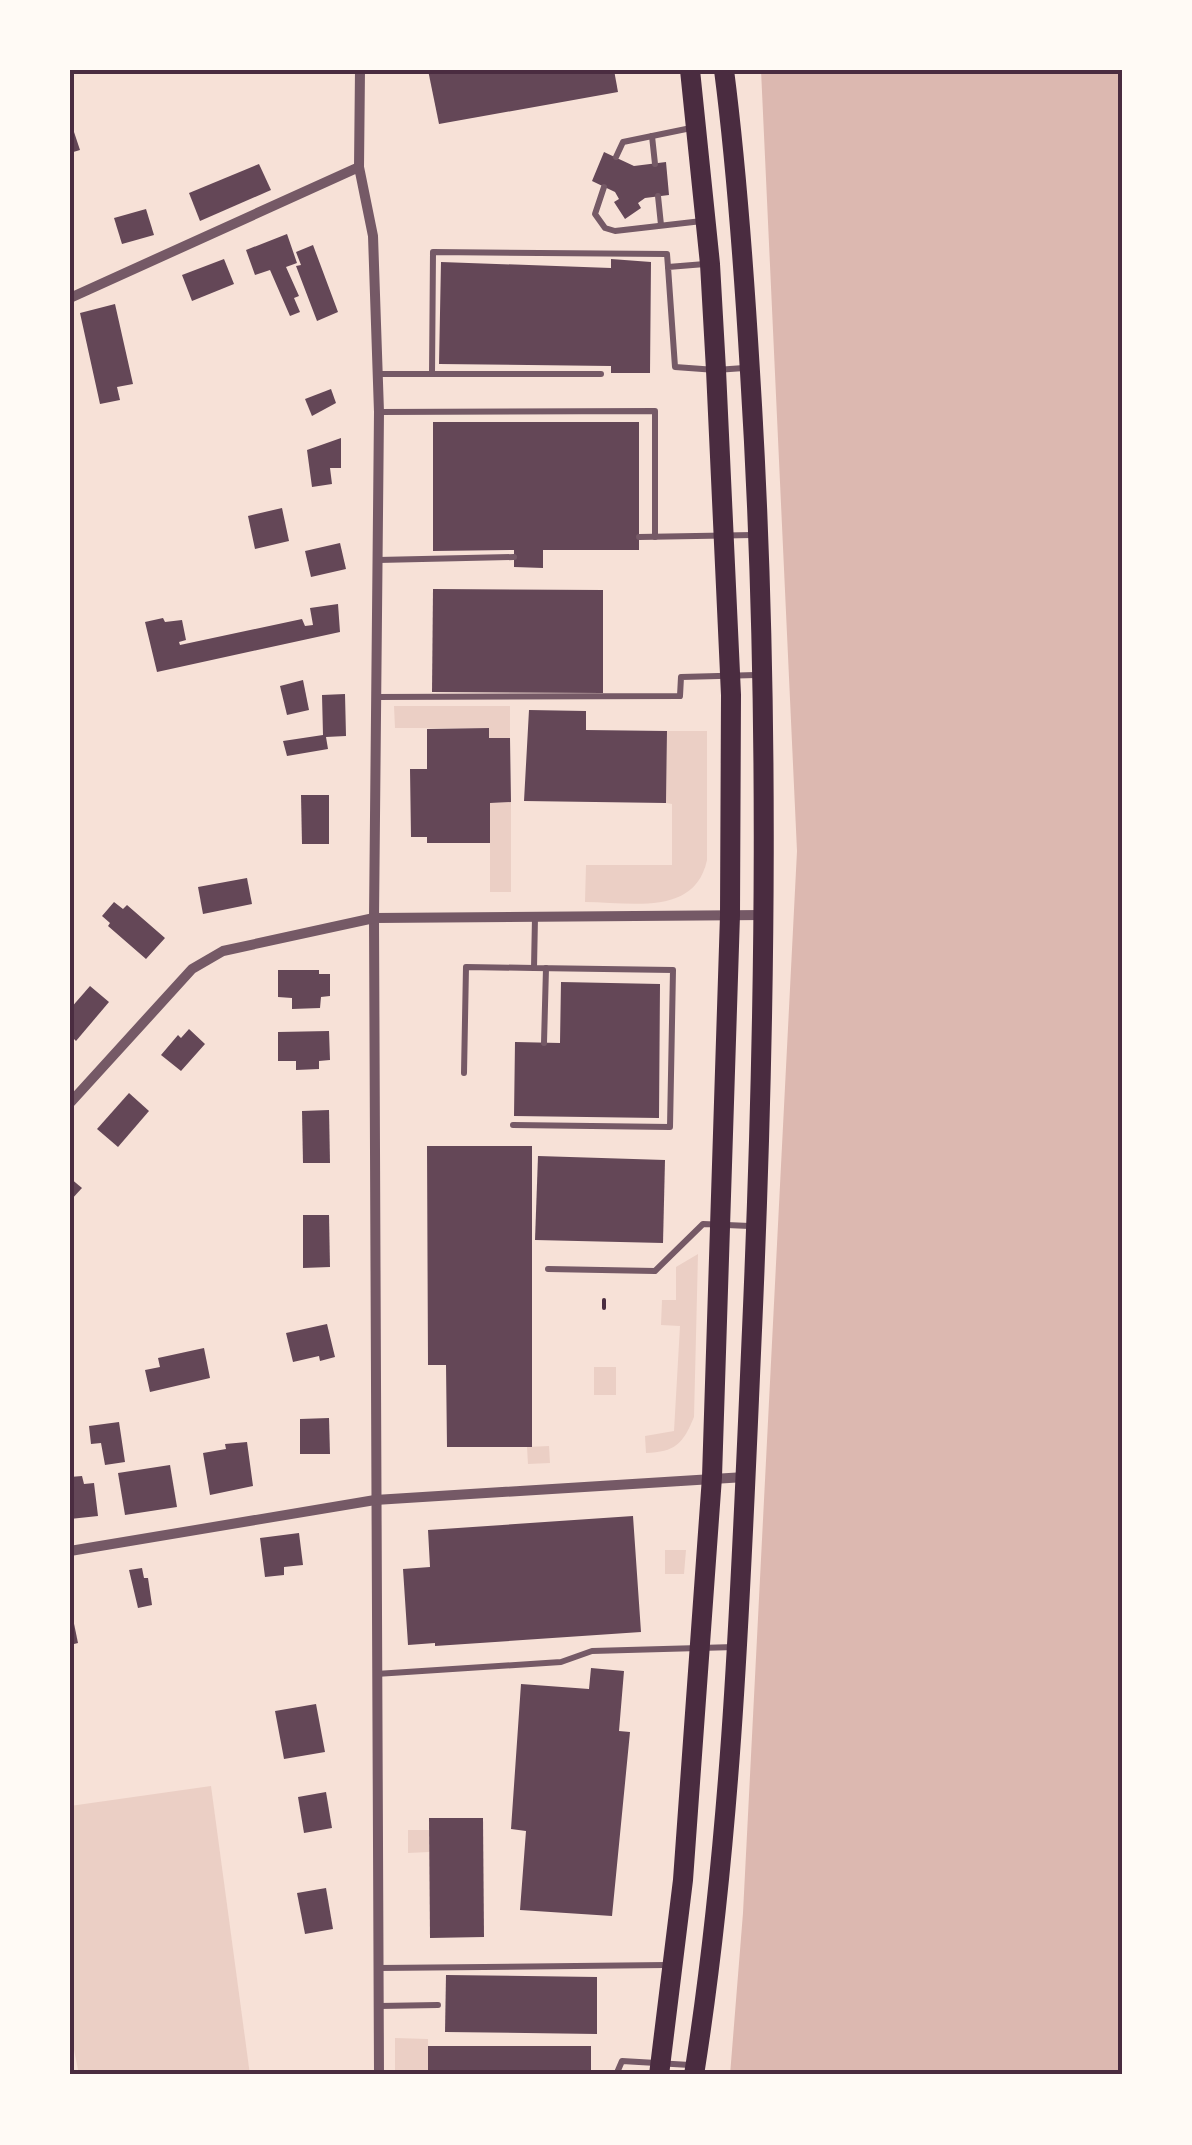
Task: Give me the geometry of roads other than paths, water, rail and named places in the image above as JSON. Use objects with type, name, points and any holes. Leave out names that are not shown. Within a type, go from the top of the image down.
[{"type":"main road","points":[[660,2069],[683,1880],[712,1477],[730,915],[730,677],[724,536],[710,264],[690,70]]},
{"type":"main road","points":[[695,2070],[715,1908],[736,1647],[756,1226],[763,915],[760,535],[745,276],[726,80]]},
{"type":"street","points":[[360,70],[359,167],[374,236],[379,412],[374,918],[378,2075]]},
{"type":"street","points":[[70,298],[359,167]]},
{"type":"street","points":[[70,1104],[192,969],[223,951],[374,918],[763,915]]},
{"type":"street","points":[[70,1552],[375,1500],[745,1477]]},
{"type":"lane","points":[[694,95],[726,80]]},
{"type":"lane","points":[[616,158],[623,142],[697,126]]},
{"type":"lane","points":[[652,136],[654,164]]},
{"type":"lane","points":[[604,187],[595,214],[605,228],[706,220]]},
{"type":"lane","points":[[658,196],[662,225]]},
{"type":"lane","points":[[432,374],[434,252],[667,254],[675,367],[750,367]]},
{"type":"lane","points":[[668,266],[710,264]]},
{"type":"lane","points":[[378,374],[602,374]]},
{"type":"lane","points":[[379,412],[654,411],[655,538]]},
{"type":"lane","points":[[639,537],[760,535]]},
{"type":"lane","points":[[378,560],[514,558]]},
{"type":"lane","points":[[376,697],[680,696],[680,677],[763,675]]},
{"type":"lane","points":[[534,968],[536,917]]},
{"type":"lane","points":[[464,1072],[466,966],[673,970],[670,1127],[514,1125]]},
{"type":"lane","points":[[544,1043],[546,968]]},
{"type":"lane","points":[[548,1270],[655,1271],[703,1224],[756,1226]]},
{"type":"lane","points":[[376,1674],[562,1662],[592,1651],[736,1647]]},
{"type":"lane","points":[[378,1968],[673,1965]]},
{"type":"lane","points":[[378,2006],[438,2005]]},
{"type":"lane","points":[[616,2075],[622,2062],[695,2070]]}]
